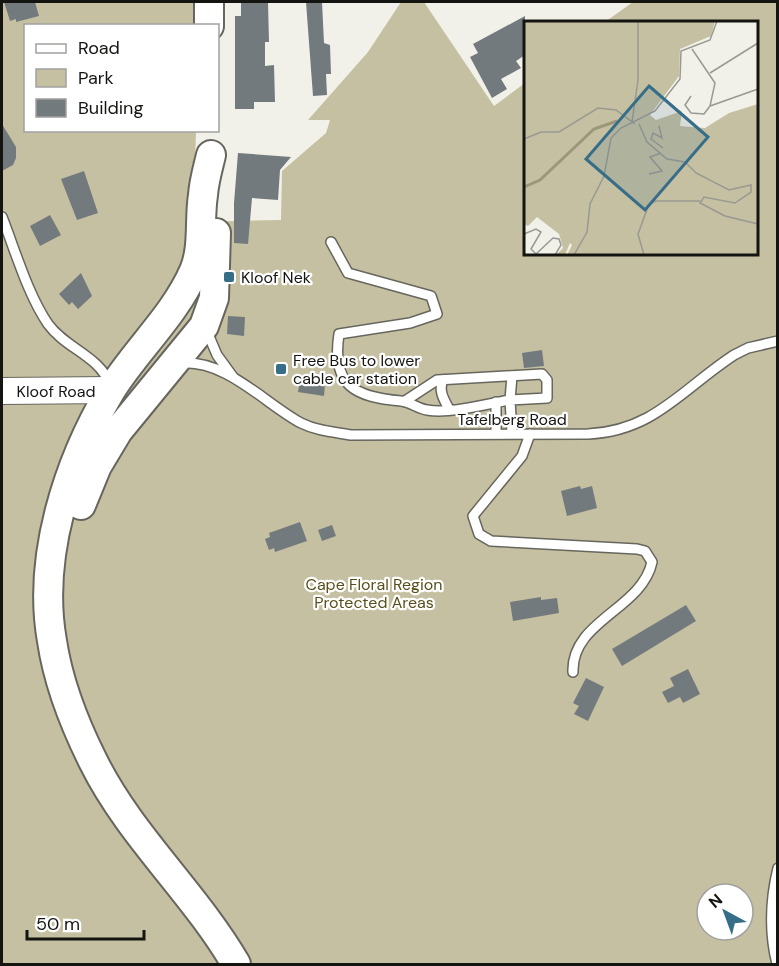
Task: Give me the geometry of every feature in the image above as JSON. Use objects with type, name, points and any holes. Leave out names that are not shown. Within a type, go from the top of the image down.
[{"type":"main road","points":[[209,2],[209,24]]},
{"type":"main road","points":[[211,143],[202,196],[198,257],[187,283],[111,390],[88,431],[62,504],[50,564],[48,607],[52,642],[76,720],[92,760],[114,799],[192,898],[236,964]]},
{"type":"main road","points":[[76,720],[62,612],[71,539],[84,496],[97,466],[118,431],[204,326],[210,313],[214,289],[217,194],[211,143]]},
{"type":"main road","points":[[164,317],[186,312],[204,326]]},
{"type":"main road","points":[[143,346],[146,359],[152,365],[166,371]]},
{"type":"main road","points":[[111,390],[166,371]]},
{"type":"main road","name":"Kloof Road","points":[[2,391],[111,390]]},
{"type":"lane","points":[[2,217],[45,319],[69,346],[99,365],[111,390]]},
{"type":"lane","points":[[331,242],[348,273],[431,296],[437,314],[410,323],[339,334],[338,363],[344,380],[350,387],[370,397],[405,401],[427,410],[547,398],[547,380],[542,374],[436,380],[405,401]]},
{"type":"lane","name":"Tafelberg Road","points":[[204,326],[222,364],[234,379]]},
{"type":"lane","name":"Tafelberg Road","points":[[166,371],[200,365],[234,379],[296,420],[324,431],[351,435],[496,432],[604,433],[629,428],[662,409],[734,355],[748,348],[777,341]]},
{"type":"lane","points":[[512,376],[510,400],[512,433]]},
{"type":"lane","points":[[443,380],[442,397],[449,409]]},
{"type":"lane","points":[[495,402],[496,432]]},
{"type":"lane","points":[[530,434],[522,456],[473,516],[478,534],[491,541],[637,549],[645,551],[652,562],[645,582],[578,646],[573,672]]},
{"type":"lane","points":[[777,868],[772,893],[770,924],[777,964]]},
{"type":"green space","name":"Cape Floral Region Protected Areas","points":[[2,2],[194,2],[195,24],[24,24],[24,132],[196,132],[193,222],[281,220],[282,171],[326,133],[330,120],[308,120],[368,52],[401,2],[424,2],[494,106],[524,84],[524,255],[758,255],[758,21],[606,21],[633,2],[777,2],[777,964],[2,964]]},
{"type":"building","points":[[4,2],[35,2],[39,16],[16,22],[16,19],[10,21]]},
{"type":"building","points":[[241,2],[268,2],[269,42],[265,42],[265,66],[274,65],[275,102],[254,102],[254,109],[235,109],[235,16],[241,16]]},
{"type":"building","points":[[306,2],[322,2],[324,43],[330,45],[331,74],[326,74],[327,95],[313,96]]},
{"type":"building","points":[[525,16],[524,56],[516,61],[521,68],[501,79],[507,89],[492,98],[470,57],[478,53],[473,44]]},
{"type":"building","points":[[2,124],[16,147],[16,158],[13,165],[2,171]]},
{"type":"building","points":[[238,153],[291,157],[280,170],[278,200],[252,198],[248,244],[234,243]]},
{"type":"building","points":[[84,171],[98,213],[77,220],[61,179]]},
{"type":"building","points":[[50,215],[61,235],[40,246],[30,226]]},
{"type":"building","points":[[81,273],[92,296],[78,309],[72,302],[69,305],[59,294]]},
{"type":"building","points":[[228,316],[245,317],[244,336],[227,334]]},
{"type":"building","points":[[542,350],[544,366],[524,368],[522,353]]},
{"type":"building","points":[[300,380],[325,384],[324,396],[298,392]]},
{"type":"building","points":[[580,486],[581,489],[592,486],[597,508],[567,516],[561,491]]},
{"type":"building","points":[[300,522],[307,541],[275,552],[274,548],[269,550],[265,539],[270,537],[269,533]]},
{"type":"building","points":[[332,525],[336,536],[322,541],[318,530]]},
{"type":"building","points":[[541,597],[541,600],[557,598],[559,613],[513,621],[510,602]]},
{"type":"building","points":[[686,605],[696,621],[622,666],[612,649]]},
{"type":"building","points":[[688,669],[700,694],[683,703],[680,697],[668,703],[662,692],[674,686],[670,678]]},
{"type":"building","points":[[586,678],[604,687],[588,721],[574,714],[579,706],[573,703]]},
{"type":"place","name":"Kloof Nek","points":[[229,277]]},
{"type":"place","name":"Free Bus to lower cable car station","points":[[281,369]]}]
